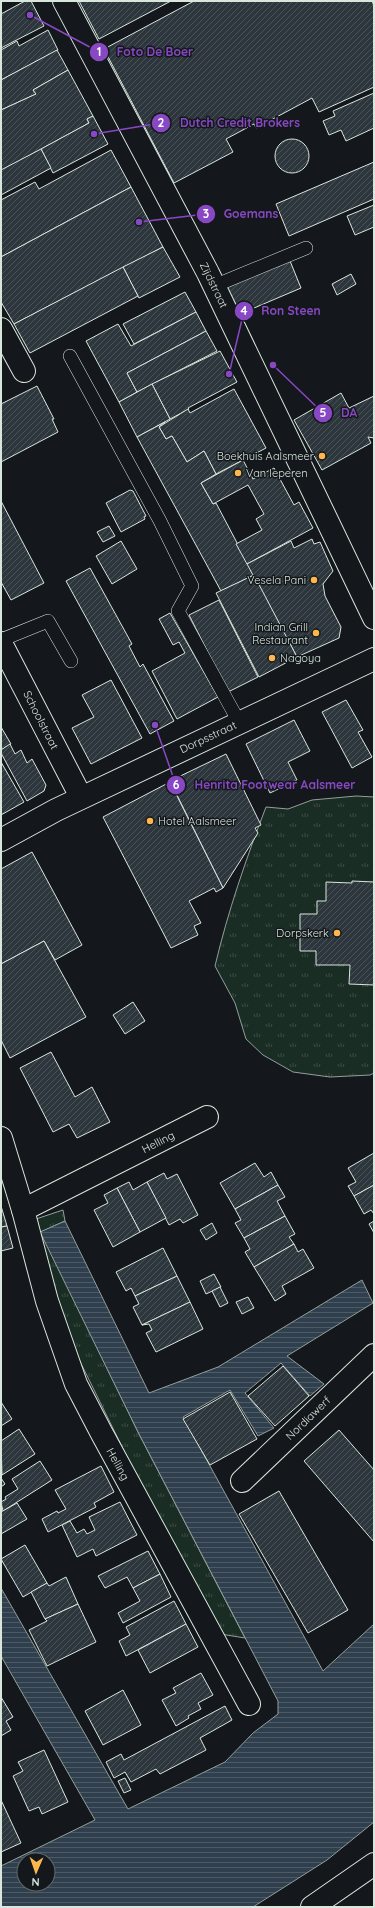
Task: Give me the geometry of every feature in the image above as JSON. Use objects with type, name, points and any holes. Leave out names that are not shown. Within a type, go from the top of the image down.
[{"type":"street","name":"Zijdstraat","points":[[64,1],[214,286],[374,618]]},
{"type":"street","points":[[1,329],[24,371]]},
{"type":"street","name":"Schoolstraat","points":[[1,643],[81,798]]},
{"type":"street","name":"Dorpsstraat","points":[[1,840],[81,798],[374,659]]},
{"type":"street","name":"Helling","points":[[23,1210],[207,1117]]},
{"type":"street","name":"Helling","points":[[1,1138],[23,1210],[47,1301],[76,1384],[249,1704]]},
{"type":"street","name":"Nordiawerf","points":[[242,1481],[374,1355]]},
{"type":"street","points":[[312,1907],[374,1864]]},
{"type":"lane","points":[[214,286],[306,248]]},
{"type":"lane","points":[[70,356],[160,521],[192,586],[178,611],[239,722]]},
{"type":"lane","points":[[1,640],[48,621],[71,661]]},
{"type":"green space","points":[[356,796],[374,797],[374,1073],[370,1075],[330,1077],[293,1072],[263,1055],[246,1039],[235,1003],[215,966],[238,885],[266,807],[288,809],[312,800]]},
{"type":"green space","points":[[63,1210],[65,1221],[41,1232],[139,1434],[245,1638],[214,1633],[62,1325],[36,1219]]},
{"type":"water","points":[[65,1221],[149,1393],[218,1367],[362,1280],[373,1303],[287,1356],[324,1384],[310,1396],[281,1363],[245,1393],[274,1428],[258,1436],[230,1390],[183,1417],[323,1671],[374,1624],[374,1822],[327,1860],[253,1907],[1,1907],[1,1866],[16,1859],[16,1892],[56,1892],[56,1852],[30,1852],[95,1820],[1,1656],[1,1588],[128,1809],[225,1762],[253,1733],[278,1714],[278,1701],[139,1434],[40,1232]]},
{"type":"building","points":[[25,1],[31,1],[44,26],[1,48],[1,14]]},
{"type":"building","points":[[79,1],[171,1],[99,39]]},
{"type":"building","points":[[194,1],[372,1],[374,6],[374,87],[319,112],[312,98],[256,128],[254,124],[226,139],[233,152],[174,183],[104,49]]},
{"type":"building","points":[[48,30],[58,50],[1,80],[1,50],[17,41],[19,46]]},
{"type":"building","points":[[57,50],[68,70],[33,90],[36,94],[1,110],[1,80]]},
{"type":"building","points":[[68,70],[93,116],[87,119],[89,123],[1,171],[1,110],[36,94],[33,90]]},
{"type":"building","points":[[374,93],[374,128],[346,141],[341,130],[329,135],[323,121],[335,116],[333,111]]},
{"type":"building","points":[[93,116],[108,144],[53,173],[41,149],[89,123],[87,119]]},
{"type":"building","points":[[289,139],[295,139],[299,140],[306,146],[309,156],[308,163],[302,170],[295,173],[289,173],[285,172],[278,166],[275,159],[275,153],[276,149],[282,142]]},
{"type":"building","points":[[41,149],[51,168],[1,195],[1,170]]},
{"type":"building","points":[[111,150],[131,187],[1,257],[1,200],[35,182],[39,189]]},
{"type":"building","points":[[374,162],[374,199],[289,236],[276,204]]},
{"type":"building","points":[[131,187],[163,247],[14,324],[1,302],[1,257]]},
{"type":"building","points":[[374,205],[374,227],[355,235],[347,216]]},
{"type":"building","points":[[163,247],[180,277],[139,298],[123,267]]},
{"type":"building","points":[[288,256],[301,288],[240,314],[234,301],[225,298],[225,283]]},
{"type":"building","points":[[123,267],[138,296],[30,353],[14,324]]},
{"type":"building","points":[[351,274],[356,284],[337,295],[332,284]]},
{"type":"building","points":[[185,292],[196,312],[134,344],[123,324]]},
{"type":"building","points":[[196,312],[206,331],[127,373],[137,392],[119,402],[86,341],[118,324],[131,346]]},
{"type":"building","points":[[206,331],[217,351],[137,392],[127,373]]},
{"type":"building","points":[[220,351],[237,382],[170,419],[152,384]]},
{"type":"building","points":[[152,384],[170,419],[137,437],[119,402]]},
{"type":"building","points":[[37,386],[54,419],[52,419],[58,432],[1,462],[1,404]]},
{"type":"building","points":[[234,389],[266,448],[216,474],[204,451],[187,462],[172,436],[166,439],[159,427],[188,409],[190,413]]},
{"type":"building","points":[[341,393],[349,408],[374,396],[374,438],[368,437],[371,443],[322,470],[294,420]]},
{"type":"building","points":[[165,422],[159,427],[166,439],[172,436],[187,462],[204,451],[216,474],[201,483],[213,504],[216,503],[254,575],[221,591],[137,437]]},
{"type":"building","points":[[243,460],[253,479],[274,468],[294,505],[299,502],[313,528],[247,564],[236,544],[262,530],[256,519],[264,514],[248,485],[213,504],[201,483]]},
{"type":"building","points":[[130,490],[133,491],[146,516],[144,517],[145,519],[121,532],[106,503]]},
{"type":"building","points":[[1,501],[44,583],[11,600],[1,582]]},
{"type":"building","points":[[109,526],[115,536],[103,542],[97,532]]},
{"type":"building","points":[[312,539],[314,544],[320,542],[333,571],[323,584],[325,596],[341,627],[339,638],[297,657],[247,564],[291,541],[294,548]]},
{"type":"building","points":[[121,541],[137,569],[112,584],[96,556]]},
{"type":"building","points":[[90,568],[132,644],[129,646],[140,667],[143,664],[174,721],[150,734],[66,581]]},
{"type":"building","points":[[254,575],[297,657],[259,677],[216,593]]},
{"type":"building","points":[[219,600],[258,677],[228,692],[189,615]]},
{"type":"building","points":[[170,613],[218,697],[177,719],[152,671],[185,653],[179,642],[173,645],[159,619]]},
{"type":"building","points":[[111,680],[142,738],[91,764],[72,728],[94,717],[82,695]]},
{"type":"building","points":[[346,700],[363,730],[358,732],[372,757],[352,768],[322,712]]},
{"type":"building","points":[[294,720],[310,751],[288,762],[297,780],[270,793],[246,744]]},
{"type":"building","points":[[1,727],[11,744],[1,750]]},
{"type":"building","points":[[10,744],[15,754],[21,750],[27,763],[32,759],[46,785],[44,791],[27,801],[1,753],[1,750]]},
{"type":"building","points":[[226,754],[261,825],[255,828],[258,833],[223,888],[170,781]]},
{"type":"building","points":[[1,762],[24,802],[1,815]]},
{"type":"building","points":[[170,782],[223,888],[216,892],[214,888],[189,901],[201,923],[194,926],[198,935],[171,948],[103,817]]},
{"type":"building","points":[[32,852],[82,945],[55,960],[44,941],[1,964],[1,869]]},
{"type":"building","name":"Dorpskerk","points":[[352,881],[374,882],[374,985],[349,984],[350,965],[316,965],[316,951],[300,951],[300,914],[317,914],[317,901],[326,901],[326,882],[352,883]]},
{"type":"building","points":[[44,941],[86,1017],[10,1058],[1,1040],[1,964]]},
{"type":"building","points":[[133,1002],[145,1021],[125,1034],[113,1015]]},
{"type":"building","points":[[51,1052],[75,1097],[92,1087],[110,1122],[77,1138],[69,1124],[53,1132],[20,1068]]},
{"type":"building","points":[[374,1153],[374,1185],[354,1196],[348,1186],[356,1182],[348,1168]]},
{"type":"building","points":[[255,1163],[264,1177],[271,1172],[278,1185],[235,1209],[220,1183]]},
{"type":"building","points":[[164,1173],[167,1179],[177,1174],[198,1215],[183,1223],[180,1219],[169,1225],[147,1182]]},
{"type":"building","points":[[129,1182],[133,1190],[147,1182],[166,1218],[140,1232],[117,1188]]},
{"type":"building","points":[[278,1185],[285,1197],[277,1201],[285,1216],[244,1238],[235,1223],[241,1220],[235,1209]]},
{"type":"building","points":[[374,1185],[374,1214],[371,1210],[364,1214],[354,1196]]},
{"type":"building","points":[[117,1188],[140,1232],[113,1247],[94,1210],[108,1203],[104,1195]]},
{"type":"building","points":[[1,1206],[7,1226],[1,1227]]},
{"type":"building","points":[[285,1216],[295,1234],[289,1237],[294,1244],[254,1267],[245,1252],[250,1249],[244,1238]]},
{"type":"building","points":[[374,1221],[374,1233],[369,1224]]},
{"type":"building","points":[[212,1223],[217,1233],[206,1240],[200,1230]]},
{"type":"building","points":[[7,1226],[13,1248],[1,1251],[1,1227]]},
{"type":"building","points":[[294,1244],[298,1252],[303,1249],[314,1268],[282,1286],[286,1294],[275,1301],[254,1267]]},
{"type":"building","points":[[163,1248],[177,1276],[135,1296],[131,1288],[126,1291],[116,1272]]},
{"type":"building","points":[[214,1274],[221,1287],[206,1294],[200,1281]]},
{"type":"building","points":[[177,1276],[190,1302],[142,1325],[133,1307],[139,1304],[135,1296]]},
{"type":"building","points":[[220,1287],[228,1303],[220,1307],[212,1291]]},
{"type":"building","points":[[248,1297],[254,1308],[242,1314],[236,1302]]},
{"type":"building","points":[[190,1302],[203,1329],[156,1352],[146,1333],[152,1330],[149,1324],[142,1325]]},
{"type":"building","points":[[283,1366],[309,1396],[275,1426],[248,1396]]},
{"type":"building","points":[[230,1392],[257,1439],[210,1465],[183,1419]]},
{"type":"building","points":[[1,1402],[12,1419],[1,1426]]},
{"type":"building","points":[[19,1429],[35,1454],[2,1475],[1,1441]]},
{"type":"building","points":[[339,1430],[374,1470],[374,1542],[304,1461]]},
{"type":"building","points":[[40,1461],[52,1480],[3,1511],[1,1502],[6,1499],[5,1497],[18,1489],[12,1479]]},
{"type":"building","points":[[101,1466],[114,1492],[94,1503],[96,1507],[48,1532],[42,1519],[57,1511],[58,1513],[66,1509],[55,1490]]},
{"type":"building","points":[[1,1478],[5,1484],[1,1487]]},
{"type":"building","points":[[279,1491],[348,1610],[308,1633],[239,1514]]},
{"type":"building","points":[[120,1502],[137,1535],[96,1556],[93,1549],[77,1557],[62,1525],[70,1521],[77,1533],[84,1529],[87,1534],[95,1530],[89,1517]]},
{"type":"building","points":[[17,1503],[27,1519],[1,1534],[1,1512]]},
{"type":"building","points":[[25,1545],[47,1583],[23,1597],[1,1559]]},
{"type":"building","points":[[148,1551],[160,1574],[133,1588],[127,1577],[105,1588],[98,1576]]},
{"type":"building","points":[[160,1574],[171,1597],[123,1623],[118,1613],[140,1601],[133,1588]]},
{"type":"building","points":[[66,1577],[78,1604],[45,1619],[31,1592],[47,1583],[49,1586]]},
{"type":"building","points":[[174,1601],[186,1624],[126,1656],[119,1641],[130,1635],[126,1627]]},
{"type":"building","points":[[78,1604],[96,1642],[47,1666],[29,1630],[47,1621],[45,1619]]},
{"type":"building","points":[[186,1624],[198,1647],[150,1673],[138,1650]]},
{"type":"building","points":[[201,1673],[213,1695],[198,1703],[201,1709],[188,1716],[189,1718],[176,1726],[162,1700],[176,1693],[173,1688]]},
{"type":"building","points":[[123,1690],[141,1725],[103,1745],[85,1711]]},
{"type":"building","points":[[1,1697],[13,1717],[6,1721],[11,1730],[1,1736]]},
{"type":"building","points":[[225,1706],[232,1720],[200,1738],[206,1750],[160,1774],[156,1769],[131,1782],[125,1772],[114,1778],[106,1762],[121,1754],[124,1760]]},
{"type":"building","points":[[44,1750],[68,1802],[42,1814],[39,1807],[29,1811],[13,1776],[23,1771],[18,1762]]},
{"type":"building","points":[[125,1778],[131,1790],[124,1793],[118,1781]]},
{"type":"building","points":[[1,1800],[21,1843],[1,1852]]},
{"type":"place","name":"Foto De Boer","points":[[30,15]]},
{"type":"place","name":"Dutch Credit Brokers","points":[[94,134]]},
{"type":"place","name":"Goemans","points":[[139,222]]},
{"type":"place","name":"DA","points":[[273,365]]},
{"type":"place","name":"Ron Steen","points":[[229,374]]},
{"type":"place","name":"Boekhuis Aalsmeer","points":[[322,456]]},
{"type":"place","name":"Van Ieperen","points":[[238,473]]},
{"type":"place","name":"Vesela Pani","points":[[314,580]]},
{"type":"place","name":"Indian Grill Restaurant","points":[[316,633]]},
{"type":"place","name":"Nagoya","points":[[272,658]]},
{"type":"place","name":"Henrita Footwear Aalsmeer","points":[[155,725]]},
{"type":"place","name":"Hotel Aalsmeer","points":[[150,821]]},
{"type":"place","name":"Dorpskerk","points":[[337,933]]}]
